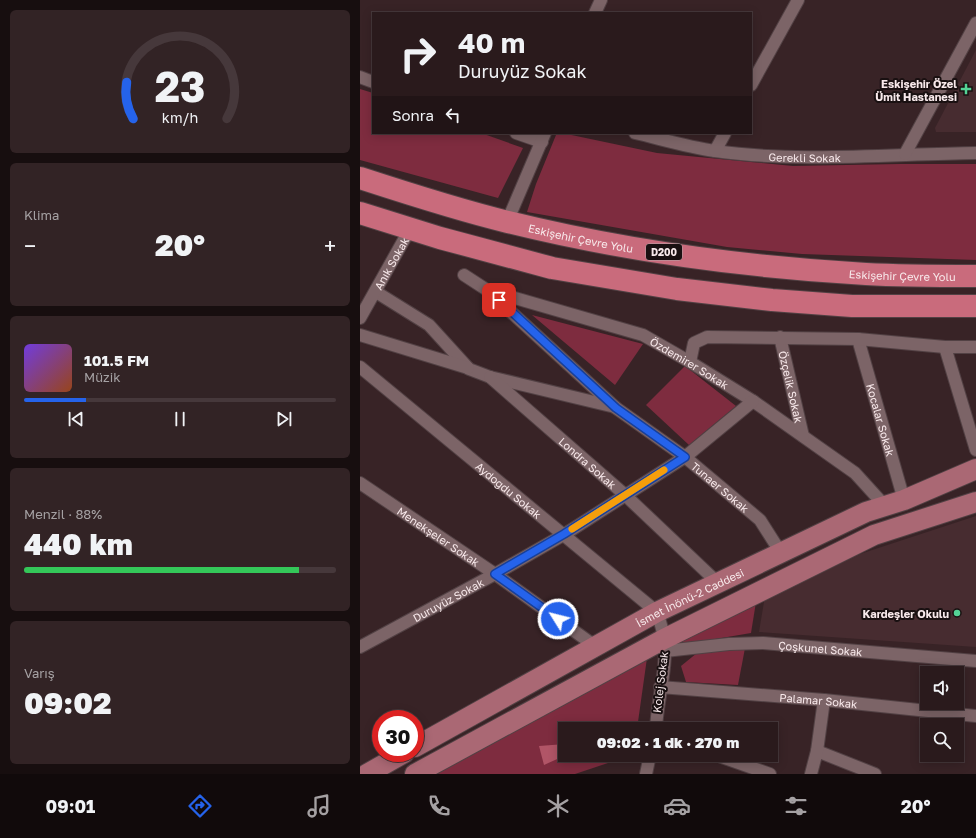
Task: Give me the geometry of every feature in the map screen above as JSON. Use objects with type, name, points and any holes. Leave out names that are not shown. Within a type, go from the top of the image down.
[{"type":"highway","name":"Eskişehir Çevre Yolu","points":[[360,178],[507,222],[572,236],[677,255],[771,267],[867,274],[976,276]]},
{"type":"highway","points":[[360,212],[440,238],[552,268],[677,289],[772,300],[852,306],[976,306]]},
{"type":"main road","name":"İsmet İnönü-2 Caddesi","points":[[424,742],[657,612],[866,512],[895,503],[976,469]]},
{"type":"main road","points":[[415,774],[874,535],[976,502]]},
{"type":"main road","points":[[367,774],[388,762]]},
{"type":"street","points":[[596,12],[601,0]]},
{"type":"street","points":[[752,81],[798,0]]},
{"type":"street","points":[[905,154],[976,22]]},
{"type":"street","points":[[360,77],[372,82]]},
{"type":"street","points":[[507,222],[544,137],[523,134]]},
{"type":"street","name":"Gerekli Sokak","points":[[639,134],[715,151],[767,155],[837,156],[976,153]]},
{"type":"street","points":[[715,151],[724,134]]},
{"type":"street","name":"Anık Sokak","points":[[360,318],[376,292],[410,229]]},
{"type":"street","name":"Özdemirer Sokak","points":[[464,275],[487,290],[643,335],[753,401],[895,503]]},
{"type":"street","name":"Tunaer Sokak","points":[[487,290],[616,408],[685,457],[760,520],[781,553]]},
{"type":"street","name":"Londra Sokak","points":[[376,292],[429,325],[469,369],[490,377],[616,408]]},
{"type":"street","points":[[360,335],[469,369]]},
{"type":"street","points":[[690,362],[694,343],[708,337],[858,339],[945,347],[976,347]]},
{"type":"street","name":"Özçelik Sokak","points":[[780,337],[803,436]]},
{"type":"street","name":"Kocalar Sokak","points":[[858,339],[895,503]]},
{"type":"street","points":[[945,347],[976,450]]},
{"type":"street","name":"Aydoğdu Sokak","points":[[360,367],[657,612]]},
{"type":"street","name":"Londra Sokak","points":[[490,377],[624,494],[718,583]]},
{"type":"street","name":"Duruyüz Sokak","points":[[360,647],[495,574],[564,534],[624,494],[685,457],[753,401]]},
{"type":"street","name":"Menekşeler Sokak","points":[[360,483],[495,574],[595,646]]},
{"type":"street","name":"Kolej Sokak","points":[[656,722],[656,707],[660,687],[664,645],[657,612]]},
{"type":"street","name":"Çoşkunel Sokak","points":[[664,645],[763,642],[976,661]]},
{"type":"street","name":"Palamar Sokak","points":[[660,687],[824,700],[976,716]]},
{"type":"street","points":[[811,774],[817,751],[824,700]]},
{"type":"street","points":[[817,751],[875,774]]},
{"type":"street","points":[[646,774],[649,762]]},
{"type":"street","points":[[736,762],[770,774]]},
{"type":"shaded area","name":"Eskişehir Özel Ümit Hastanesi","points":[[976,50],[976,132],[936,132],[935,128]]},
{"type":"shaded area","points":[[360,89],[372,93],[372,134],[484,134],[523,148],[498,198],[360,160]]},
{"type":"shaded area","points":[[567,134],[657,153],[793,166],[976,164],[976,260],[802,254],[727,247],[527,212],[536,184],[556,135]]},
{"type":"shaded area","points":[[532,315],[643,344],[615,385]]},
{"type":"shaded area","points":[[685,366],[736,406],[689,445],[646,405]]},
{"type":"shaded area","points":[[976,516],[976,647],[759,632],[765,596],[854,556]]},
{"type":"shaded area","points":[[756,602],[751,633],[686,644],[680,642]]},
{"type":"shaded area","points":[[745,648],[738,685],[686,682],[681,666],[697,653]]},
{"type":"shaded area","points":[[647,658],[638,722],[558,722],[558,762],[611,762],[575,774],[433,774]]},
{"type":"shaded area","points":[[558,745],[558,759],[544,765],[539,746]]},
{"type":"slow traffic","points":[[572,529],[624,494],[664,470]]},
{"type":"place","name":"Eskişehir Özel Ümit Hastanesi","points":[[966,89]]},
{"type":"place","name":"Kardeşler Okulu","points":[[957,613]]},
{"type":"route","points":[[499,300],[616,408],[685,457],[624,494],[564,534],[495,574],[558,619]]}]
